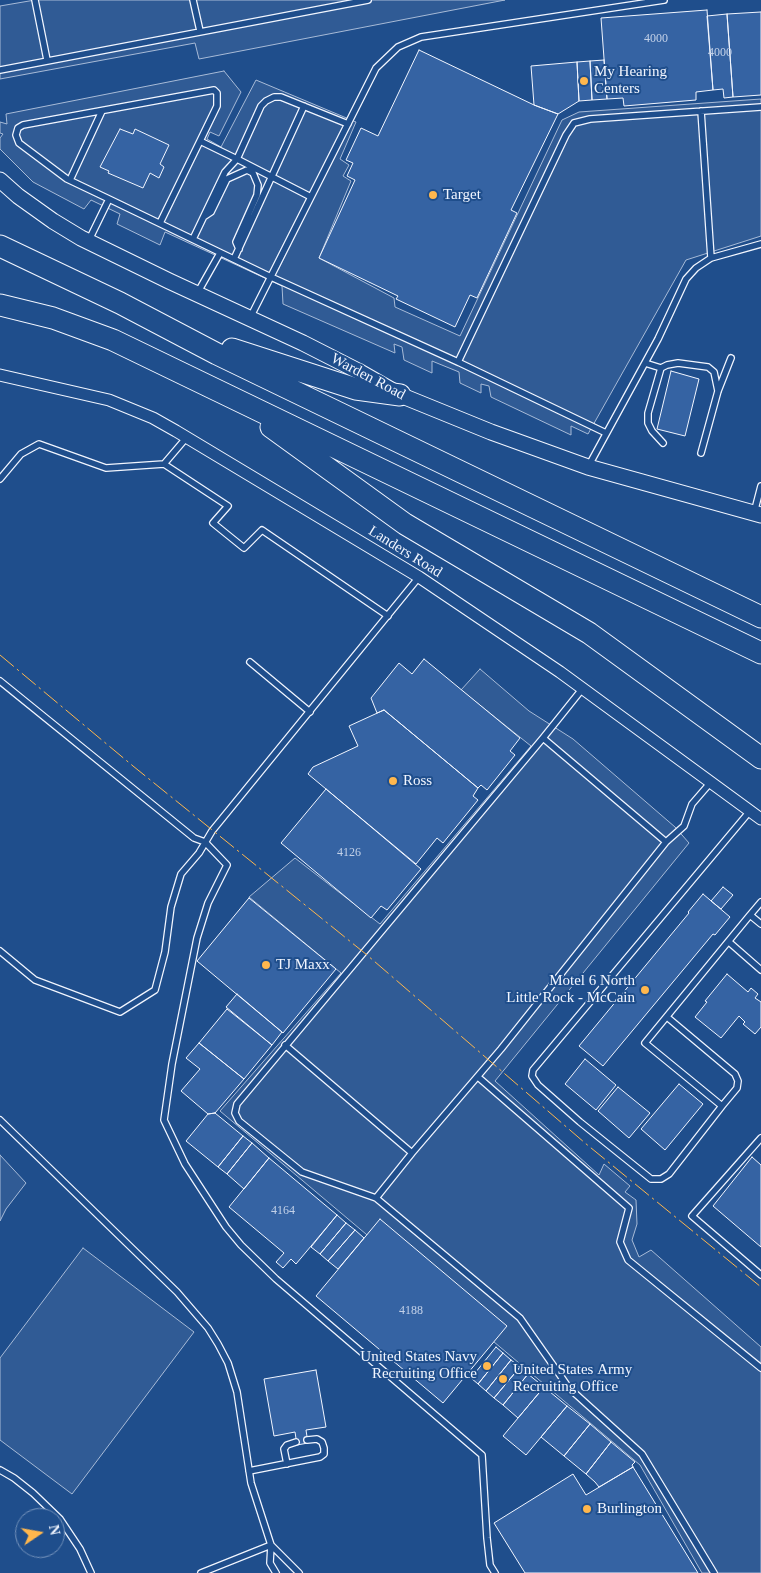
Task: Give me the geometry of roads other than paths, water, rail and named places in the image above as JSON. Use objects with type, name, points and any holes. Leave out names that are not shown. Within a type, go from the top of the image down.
[{"type":"highway","points":[[0,246],[120,303],[217,354],[761,617]]},
{"type":"highway","points":[[0,305],[53,318],[113,340],[761,653]]},
{"type":"highway","points":[[168,328],[356,390],[400,395]]},
{"type":"highway","points":[[231,398],[405,524],[590,633],[761,758]]},
{"type":"street","name":"Warden Road","points":[[0,180],[18,196],[53,221],[88,242],[250,318],[358,371],[400,395],[491,432],[588,467],[758,514]]},
{"type":"street","name":"Landers Road","points":[[0,375],[109,400],[153,418],[187,437],[419,577],[583,688],[761,819]]},
{"type":"lane","points":[[35,0],[46,60]]},
{"type":"lane","points":[[193,0],[200,31]]},
{"type":"lane","points":[[0,70],[342,2],[368,0]]},
{"type":"lane","points":[[250,318],[376,68],[398,47],[421,37],[664,0]]},
{"type":"lane","points":[[160,223],[217,106],[217,93],[214,90],[23,125],[16,131],[19,143],[70,180],[234,260],[458,362],[606,433]]},
{"type":"lane","points":[[193,239],[225,172],[237,160],[262,106],[266,102],[274,97],[281,97],[348,124]]},
{"type":"lane","points":[[234,260],[304,106]]},
{"type":"lane","points":[[458,362],[566,135],[574,124],[590,119],[761,107]]},
{"type":"lane","points":[[70,180],[102,111]]},
{"type":"lane","points":[[701,111],[711,258]]},
{"type":"lane","points":[[200,142],[311,198]]},
{"type":"lane","points":[[203,218],[211,212],[227,178],[247,170],[253,173],[258,185],[257,195],[236,242],[239,250]]},
{"type":"lane","points":[[88,242],[109,199]]},
{"type":"lane","points":[[588,467],[644,363],[686,279],[696,268],[711,258],[761,244]]},
{"type":"lane","points":[[197,294],[220,252]]},
{"type":"lane","points":[[701,453],[718,391],[731,358]]},
{"type":"lane","points":[[644,363],[661,368]]},
{"type":"lane","points":[[663,443],[652,431],[648,423],[648,413],[661,368],[667,364],[678,363],[708,367],[714,372],[718,391]]},
{"type":"lane","points":[[164,464],[187,437]]},
{"type":"lane","points":[[0,479],[21,454],[39,444],[106,468],[164,464],[228,506],[213,523],[244,548],[262,530],[388,616]]},
{"type":"lane","points":[[758,514],[761,486]]},
{"type":"lane","points":[[0,951],[35,980],[120,1012],[155,990],[165,952],[171,908],[181,874],[199,853],[212,831],[419,577]]},
{"type":"lane","points":[[250,662],[310,712]]},
{"type":"lane","points":[[0,681],[194,838],[204,842],[227,865],[208,903],[197,938],[172,1064],[164,1120],[185,1164],[226,1227],[241,1245],[276,1280],[482,1456],[490,1565],[496,1573]]},
{"type":"lane","points":[[583,688],[285,1045],[237,1104],[235,1113],[239,1121],[302,1172],[376,1198],[520,1318],[569,1388],[642,1454],[714,1573]]},
{"type":"lane","points":[[543,738],[666,842]]},
{"type":"lane","points":[[376,1198],[478,1076],[666,842],[684,826],[692,804],[711,782]]},
{"type":"lane","points":[[667,1018],[735,1074],[738,1081],[737,1088],[669,1174],[661,1179],[651,1179],[580,1122],[538,1085],[532,1076],[533,1070],[750,811]]},
{"type":"lane","points":[[722,1106],[645,1043],[761,902]]},
{"type":"lane","points":[[750,915],[761,924]]},
{"type":"lane","points":[[729,942],[761,970]]},
{"type":"lane","points":[[285,1045],[412,1153]]},
{"type":"lane","points":[[478,1076],[630,1208],[620,1242],[628,1260],[761,1368]]},
{"type":"lane","points":[[0,1120],[177,1292],[208,1328],[218,1344],[233,1376],[249,1472],[257,1504],[271,1545],[270,1562],[276,1573]]},
{"type":"lane","points":[[761,1138],[692,1216],[761,1275]]},
{"type":"lane","points":[[249,1472],[320,1457],[324,1454],[322,1442],[317,1439],[307,1440]]},
{"type":"lane","points":[[287,1464],[284,1449],[287,1445],[296,1442]]},
{"type":"lane","points":[[0,1470],[33,1492],[60,1520],[80,1549],[91,1573]]},
{"type":"lane","points":[[201,1573],[271,1545]]},
{"type":"lane","points":[[271,1545],[300,1573]]},
{"type":"place","name":"My Hearing Centers","points":[[584,81]]},
{"type":"place","name":"Target","points":[[433,195]]},
{"type":"place","name":"Ross","points":[[393,781]]},
{"type":"place","name":"TJ Maxx","points":[[266,965]]},
{"type":"place","name":"Motel 6 North Little Rock - McCain","points":[[645,990]]},
{"type":"place","name":"United States Navy Recruiting Office","points":[[487,1366]]},
{"type":"place","name":"United States Army Recruiting Office","points":[[503,1379]]},
{"type":"place","name":"Burlington","points":[[587,1509]]}]
